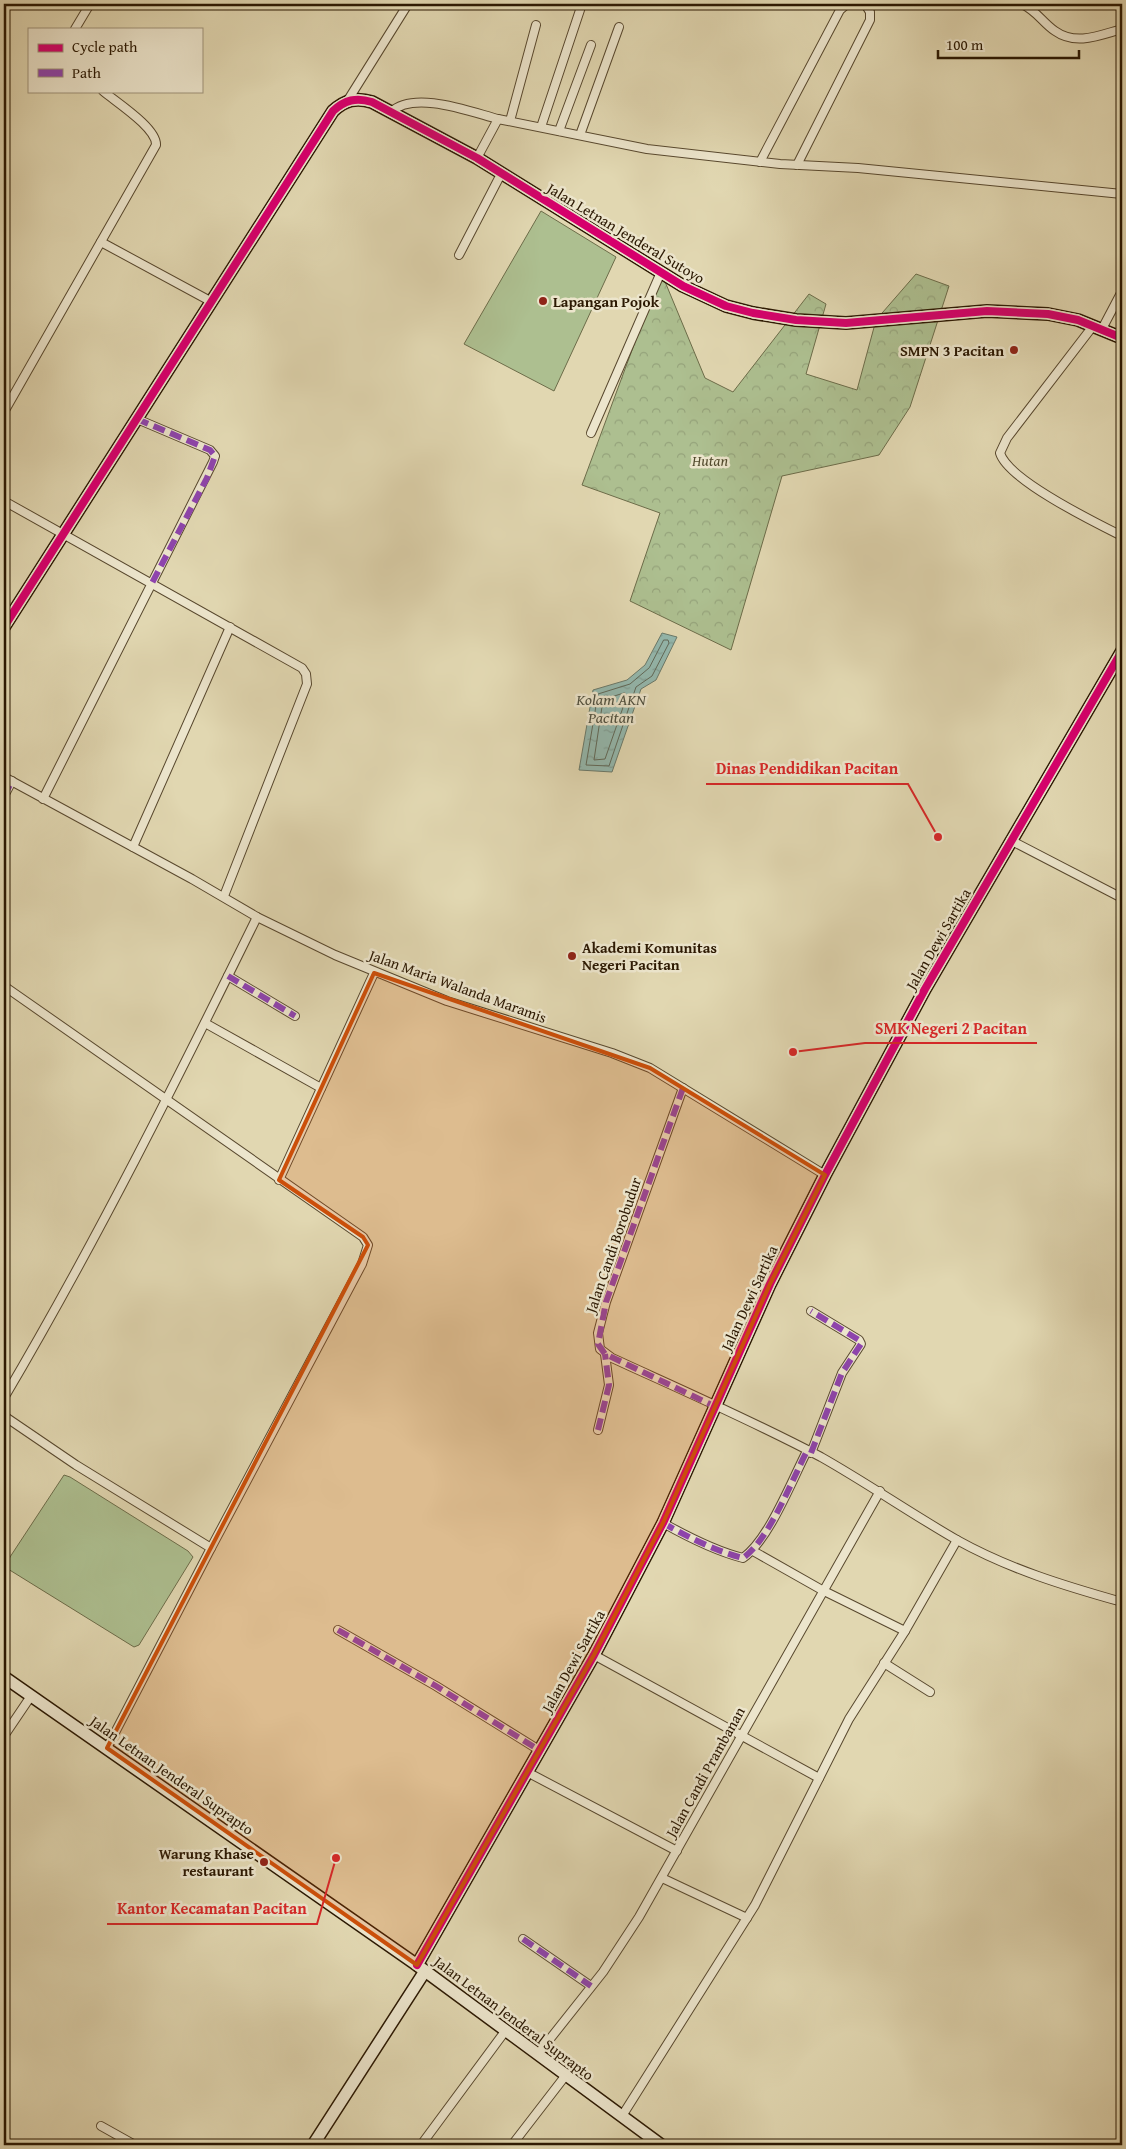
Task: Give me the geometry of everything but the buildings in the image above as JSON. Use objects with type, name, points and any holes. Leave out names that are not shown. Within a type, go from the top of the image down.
[{"type":"street","points":[[76,28],[90,4]]},
{"type":"street","points":[[4,627],[333,111],[348,100],[408,4]]},
{"type":"street","points":[[760,162],[840,10],[847,4]]},
{"type":"street","points":[[797,165],[870,20],[870,12],[865,4]]},
{"type":"street","points":[[1022,4],[1037,12],[1055,30],[1072,40],[1094,37],[1122,29]]},
{"type":"street","points":[[541,127],[581,7]]},
{"type":"street","points":[[510,121],[536,25]]},
{"type":"street","points":[[580,135],[619,27]]},
{"type":"street","points":[[559,131],[591,45]]},
{"type":"street","points":[[4,412],[156,141],[144,123],[104,92]]},
{"type":"street","name":"Jalan Letnan Jenderal Sutoyo","points":[[348,100],[356,99],[372,102],[478,158],[683,286],[726,306],[796,320],[846,323],[987,311],[1048,314],[1078,320],[1122,338]]},
{"type":"street","points":[[391,112],[406,102],[417,102],[647,149],[760,162],[858,168],[1122,194]]},
{"type":"street","points":[[478,158],[498,119]]},
{"type":"street","points":[[460,255],[501,174]]},
{"type":"street","points":[[101,242],[212,302]]},
{"type":"street","points":[[591,433],[661,272]]},
{"type":"street","points":[[1121,533],[1044,493],[1008,466],[1000,454],[1007,438],[1098,327],[1122,291]]},
{"type":"street","points":[[44,798],[207,478],[215,456],[210,450],[137,419]]},
{"type":"street","points":[[4,500],[302,668],[306,674],[307,684],[224,896]]},
{"type":"street","points":[[133,847],[230,627]]},
{"type":"street","name":"Jalan Dewi Sartika","points":[[313,2145],[421,1968],[527,1772],[594,1655],[663,1523],[770,1284],[825,1174],[925,990],[1010,840],[1122,651]]},
{"type":"street","name":"Jalan Maria Walanda Maramis","points":[[4,777],[224,896],[257,917],[374,973],[448,1000],[612,1053],[650,1068],[825,1174]]},
{"type":"street","points":[[4,796],[12,781]]},
{"type":"street","points":[[1010,840],[1122,898]]},
{"type":"street","points":[[4,1398],[43,1331],[167,1099],[257,917]]},
{"type":"street","points":[[279,1180],[374,973]]},
{"type":"street","points":[[228,976],[295,1016]]},
{"type":"street","points":[[4,986],[363,1237],[368,1245],[362,1264],[107,1748]]},
{"type":"street","points":[[205,1024],[322,1088]]},
{"type":"street","name":"Jalan Candi Borobudur","points":[[598,1430],[609,1385],[605,1354],[598,1344],[606,1302],[684,1088]]},
{"type":"street","points":[[663,1523],[686,1536],[730,1555],[743,1558],[754,1551],[809,1452],[842,1373],[861,1344],[859,1340],[811,1311]]},
{"type":"street","points":[[605,1354],[809,1452],[880,1491],[957,1540],[1054,1583],[1122,1602]]},
{"type":"street","points":[[4,1416],[76,1465],[211,1548]]},
{"type":"street","name":"Jalan Candi Prambanan","points":[[538,2054],[591,1986],[639,1917],[822,1590],[880,1491]]},
{"type":"street","points":[[622,2116],[747,1918],[849,1720],[905,1631],[957,1540]]},
{"type":"street","points":[[754,1551],[822,1590],[905,1631]]},
{"type":"street","points":[[338,1630],[436,1686],[540,1750]]},
{"type":"street","points":[[594,1655],[819,1778]]},
{"type":"street","points":[[884,1663],[930,1692]]},
{"type":"street","name":"Jalan Letnan Jenderal Suprapto","points":[[4,1677],[421,1968],[538,2054],[561,2081],[622,2116],[661,2145]]},
{"type":"street","points":[[4,1736],[31,1696]]},
{"type":"street","points":[[527,1772],[677,1851]]},
{"type":"street","points":[[662,1878],[747,1918]]},
{"type":"street","points":[[523,1938],[591,1986]]},
{"type":"street","points":[[421,2145],[506,2030]]},
{"type":"street","points":[[512,2145],[561,2081]]},
{"type":"street","points":[[101,2126],[134,2145]]},
{"type":"highlighted area","points":[[374,973],[650,1068],[825,1175],[770,1284],[663,1523],[594,1655],[417,1965],[107,1748],[368,1245],[363,1237],[279,1180]]},
{"type":"green space","name":"Lapangan Pojok","points":[[541,211],[616,257],[554,391],[464,344]]},
{"type":"green space","name":"Hutan","points":[[661,272],[705,378],[733,392],[809,294],[826,304],[806,374],[857,390],[876,320],[916,274],[949,286],[910,407],[879,455],[782,476],[731,650],[630,601],[660,513],[582,485]]},
{"type":"green space","points":[[64,1475],[188,1551],[193,1557],[139,1645],[134,1647],[8,1569],[7,1564],[10,1557]]},
{"type":"water","name":"Kolam AKN Pacitan","points":[[662,633],[677,637],[656,680],[641,689],[612,772],[579,770],[593,690],[627,680],[645,665]]},
{"type":"marked path","points":[[137,419],[210,450],[215,456],[207,478],[152,583]]},
{"type":"marked path","points":[[4,796],[12,781]]},
{"type":"marked path","points":[[228,976],[295,1016]]},
{"type":"marked path","points":[[683,1088],[606,1302],[598,1344],[605,1354],[714,1406]]},
{"type":"marked path","points":[[811,1311],[859,1340],[861,1344],[842,1373],[811,1453]]},
{"type":"marked path","points":[[598,1430],[609,1385],[605,1354]]},
{"type":"marked path","points":[[663,1523],[722,1552],[743,1558],[753,1549],[771,1524],[807,1451]]},
{"type":"marked path","points":[[338,1630],[436,1686],[539,1750]]},
{"type":"marked path","points":[[523,1939],[591,1986]]},
{"type":"cycle path","points":[[4,627],[333,111],[351,100],[372,102],[477,158],[683,286],[726,306],[753,313],[796,320],[846,323],[987,311],[1048,314],[1078,320],[1122,338]]},
{"type":"cycle path","points":[[417,1965],[594,1655],[663,1523],[770,1284],[825,1175],[925,989],[1122,651]]},
{"type":"place","name":"Lapangan Pojok","points":[[543,301]]},
{"type":"place","name":"SMPN 3 Pacitan","points":[[1014,350]]},
{"type":"place","name":"Dinas Pendidikan Pacitan","points":[[938,837]]},
{"type":"place","name":"Akademi Komunitas Negeri Pacitan","points":[[572,956]]},
{"type":"place","name":"SMK Negeri 2 Pacitan","points":[[793,1052]]},
{"type":"place","name":"Kantor Kecamatan Pacitan","points":[[336,1858]]},
{"type":"place","name":"Warung Khase restaurant","points":[[264,1862]]}]
